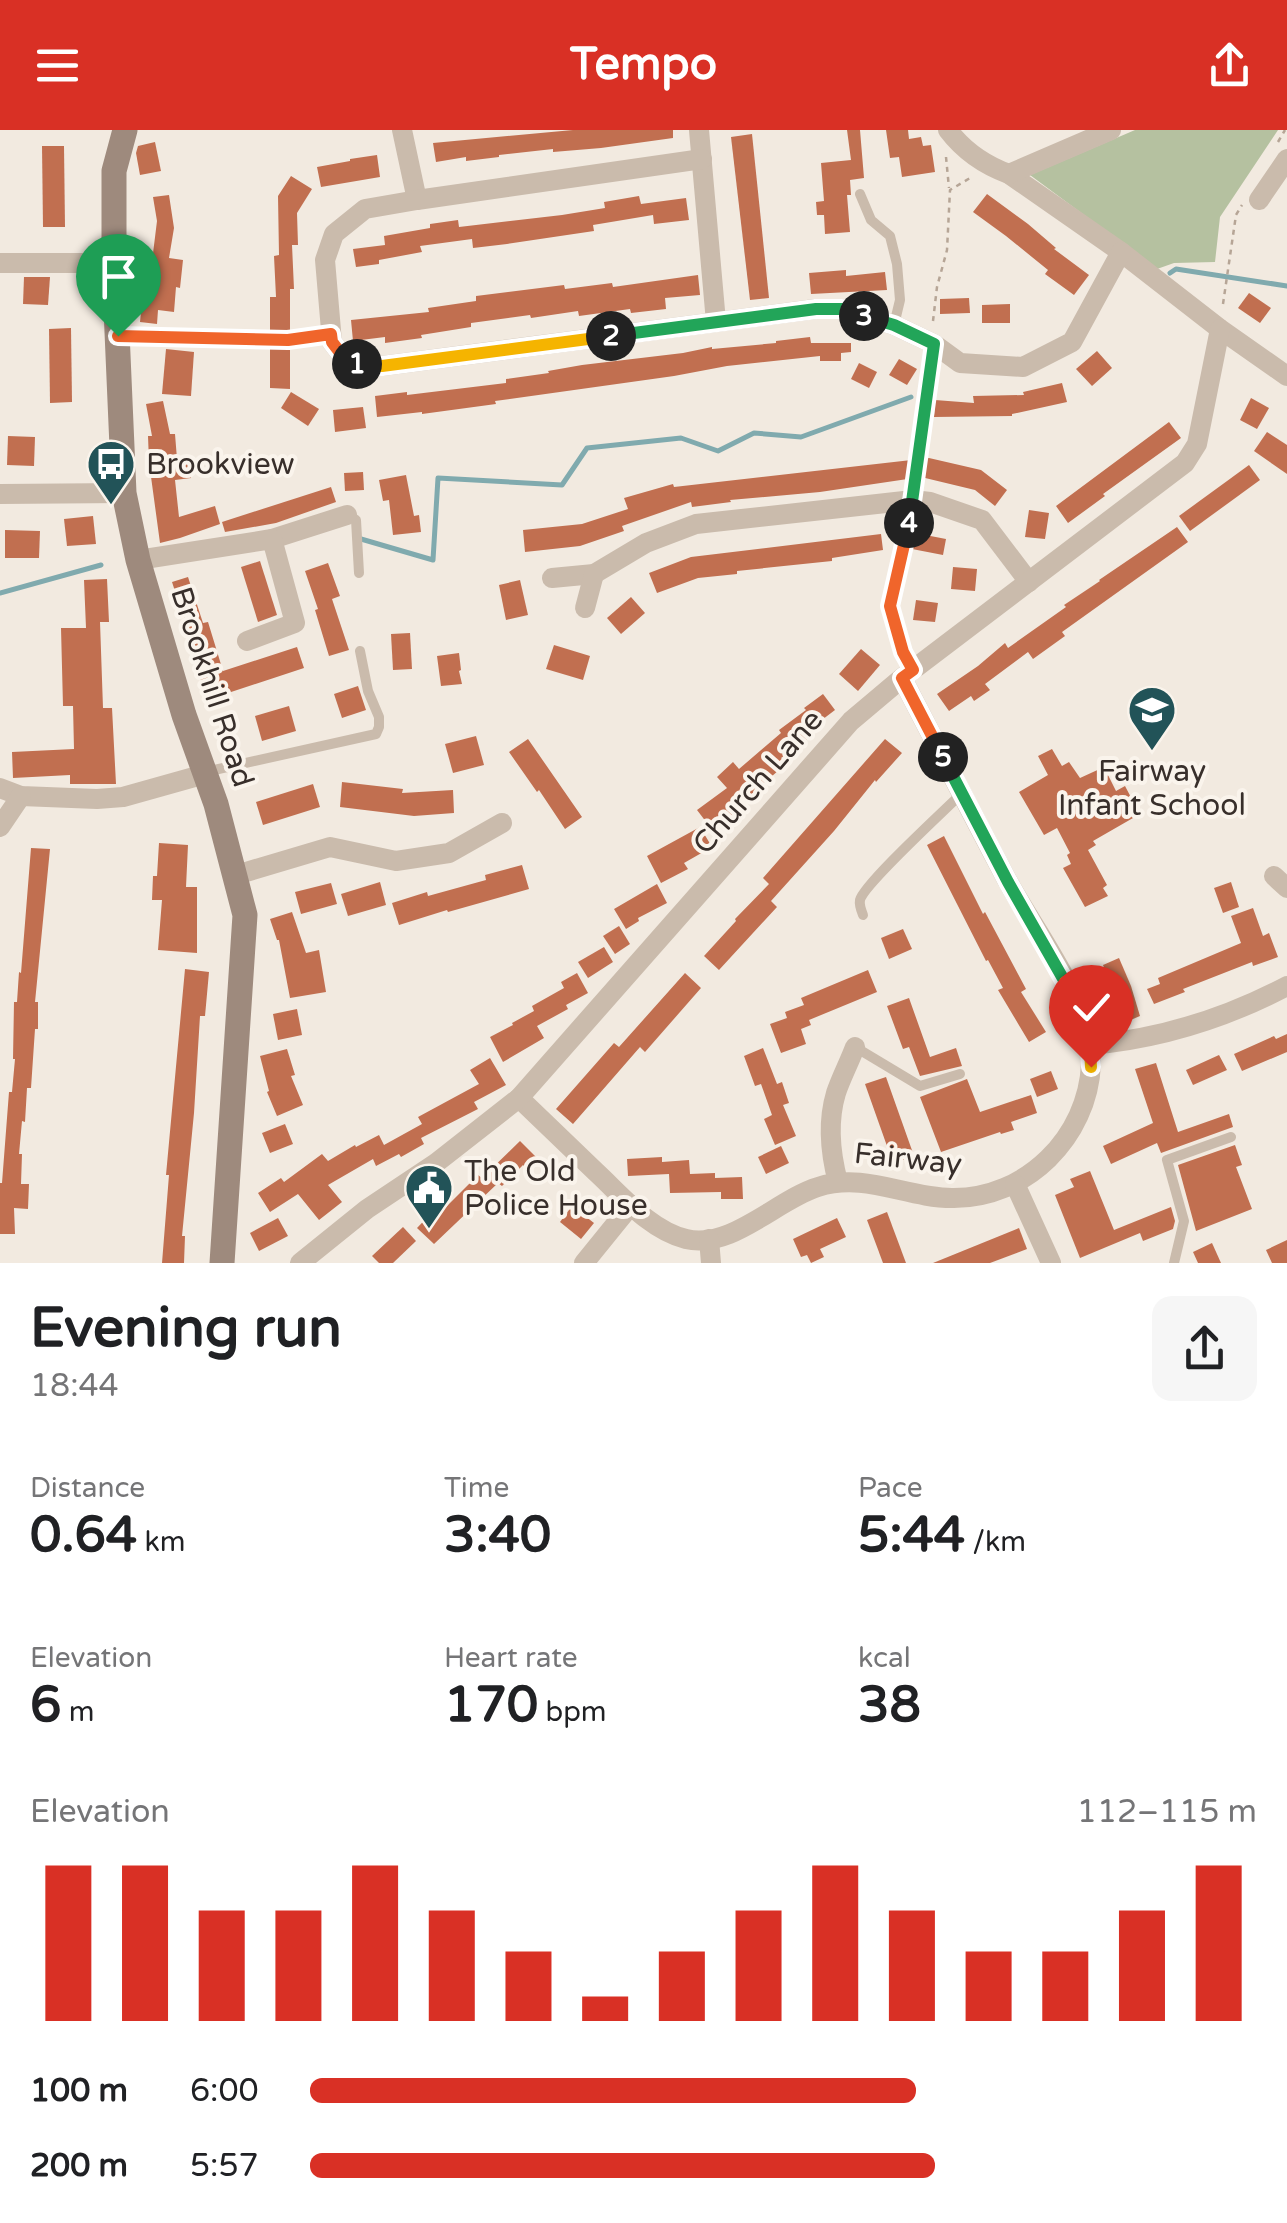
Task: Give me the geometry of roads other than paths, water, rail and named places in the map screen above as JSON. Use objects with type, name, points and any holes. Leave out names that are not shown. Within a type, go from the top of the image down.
[{"type":"street","name":"Brookhill Road","points":[[125,130],[114,170],[124,493],[138,560],[216,804],[245,914],[222,1263]]},
{"type":"street","points":[[402,130],[417,200]]},
{"type":"street","points":[[699,130],[716,322]]},
{"type":"street","points":[[999,170],[1111,130]]},
{"type":"street","points":[[948,131],[965,149],[1121,252],[1287,376]]},
{"type":"street","points":[[702,159],[365,209],[334,234],[325,260],[332,342],[348,363],[382,366],[816,309],[842,309],[894,325],[934,344],[960,363],[1023,368],[1072,342],[1121,252]]},
{"type":"street","points":[[1259,200],[1287,159]]},
{"type":"street","points":[[0,262],[114,263]]},
{"type":"street","name":"Church Lane","points":[[300,1263],[519,1098],[851,721],[1186,462],[1197,444],[1220,329]]},
{"type":"street","points":[[0,494],[124,493]]},
{"type":"street","points":[[552,578],[594,574],[646,544],[696,524],[913,500],[982,520],[1029,582]]},
{"type":"street","points":[[138,560],[272,539],[347,515]]},
{"type":"street","points":[[247,640],[295,624],[272,539]]},
{"type":"street","points":[[585,608],[594,574]]},
{"type":"street","name":"Fairway","points":[[708,1239],[730,1233],[816,1187],[838,1182],[871,1182],[953,1198],[976,1196],[1015,1184],[1042,1165],[1066,1140],[1088,1087],[1091,1067],[1086,1023],[962,794],[907,674]]},
{"type":"street","points":[[0,788],[21,796],[97,799],[123,797],[204,773]]},
{"type":"street","points":[[0,827],[21,796]]},
{"type":"street","points":[[236,875],[330,847],[396,861],[450,853],[502,822]]},
{"type":"street","points":[[1090,1045],[1143,1039],[1225,1016],[1287,986]]},
{"type":"street","points":[[838,1182],[829,1128],[836,1093],[855,1047]]},
{"type":"street","points":[[519,1098],[658,1227],[688,1240],[708,1239],[711,1263]]},
{"type":"street","points":[[1015,1184],[1051,1263]]},
{"type":"street","points":[[584,1263],[631,1205]]},
{"type":"lane","points":[[860,194],[870,220],[890,236],[900,300],[894,325]]},
{"type":"lane","points":[[347,515],[356,520],[359,573]]},
{"type":"lane","points":[[204,773],[376,734],[380,717],[368,691],[360,650]]},
{"type":"lane","points":[[863,916],[860,898],[877,877],[962,794]]},
{"type":"lane","points":[[855,1047],[920,1086],[960,1074]]},
{"type":"lane","points":[[1174,1263],[1184,1221],[1166,1160],[1230,1137]]},
{"type":"waterway","points":[[1170,273],[1176,269],[1287,286]]},
{"type":"waterway","points":[[361,539],[433,560],[438,478],[562,485],[587,448],[681,438],[718,451],[754,433],[801,437],[911,397]]},
{"type":"waterway","points":[[0,593],[101,565]]},
{"type":"place","name":"Brookview","points":[[111,506]]},
{"type":"place","name":"Fairway Infant School","points":[[1152,752]]},
{"type":"place","name":"The Old Police House","points":[[429,1230]]}]
